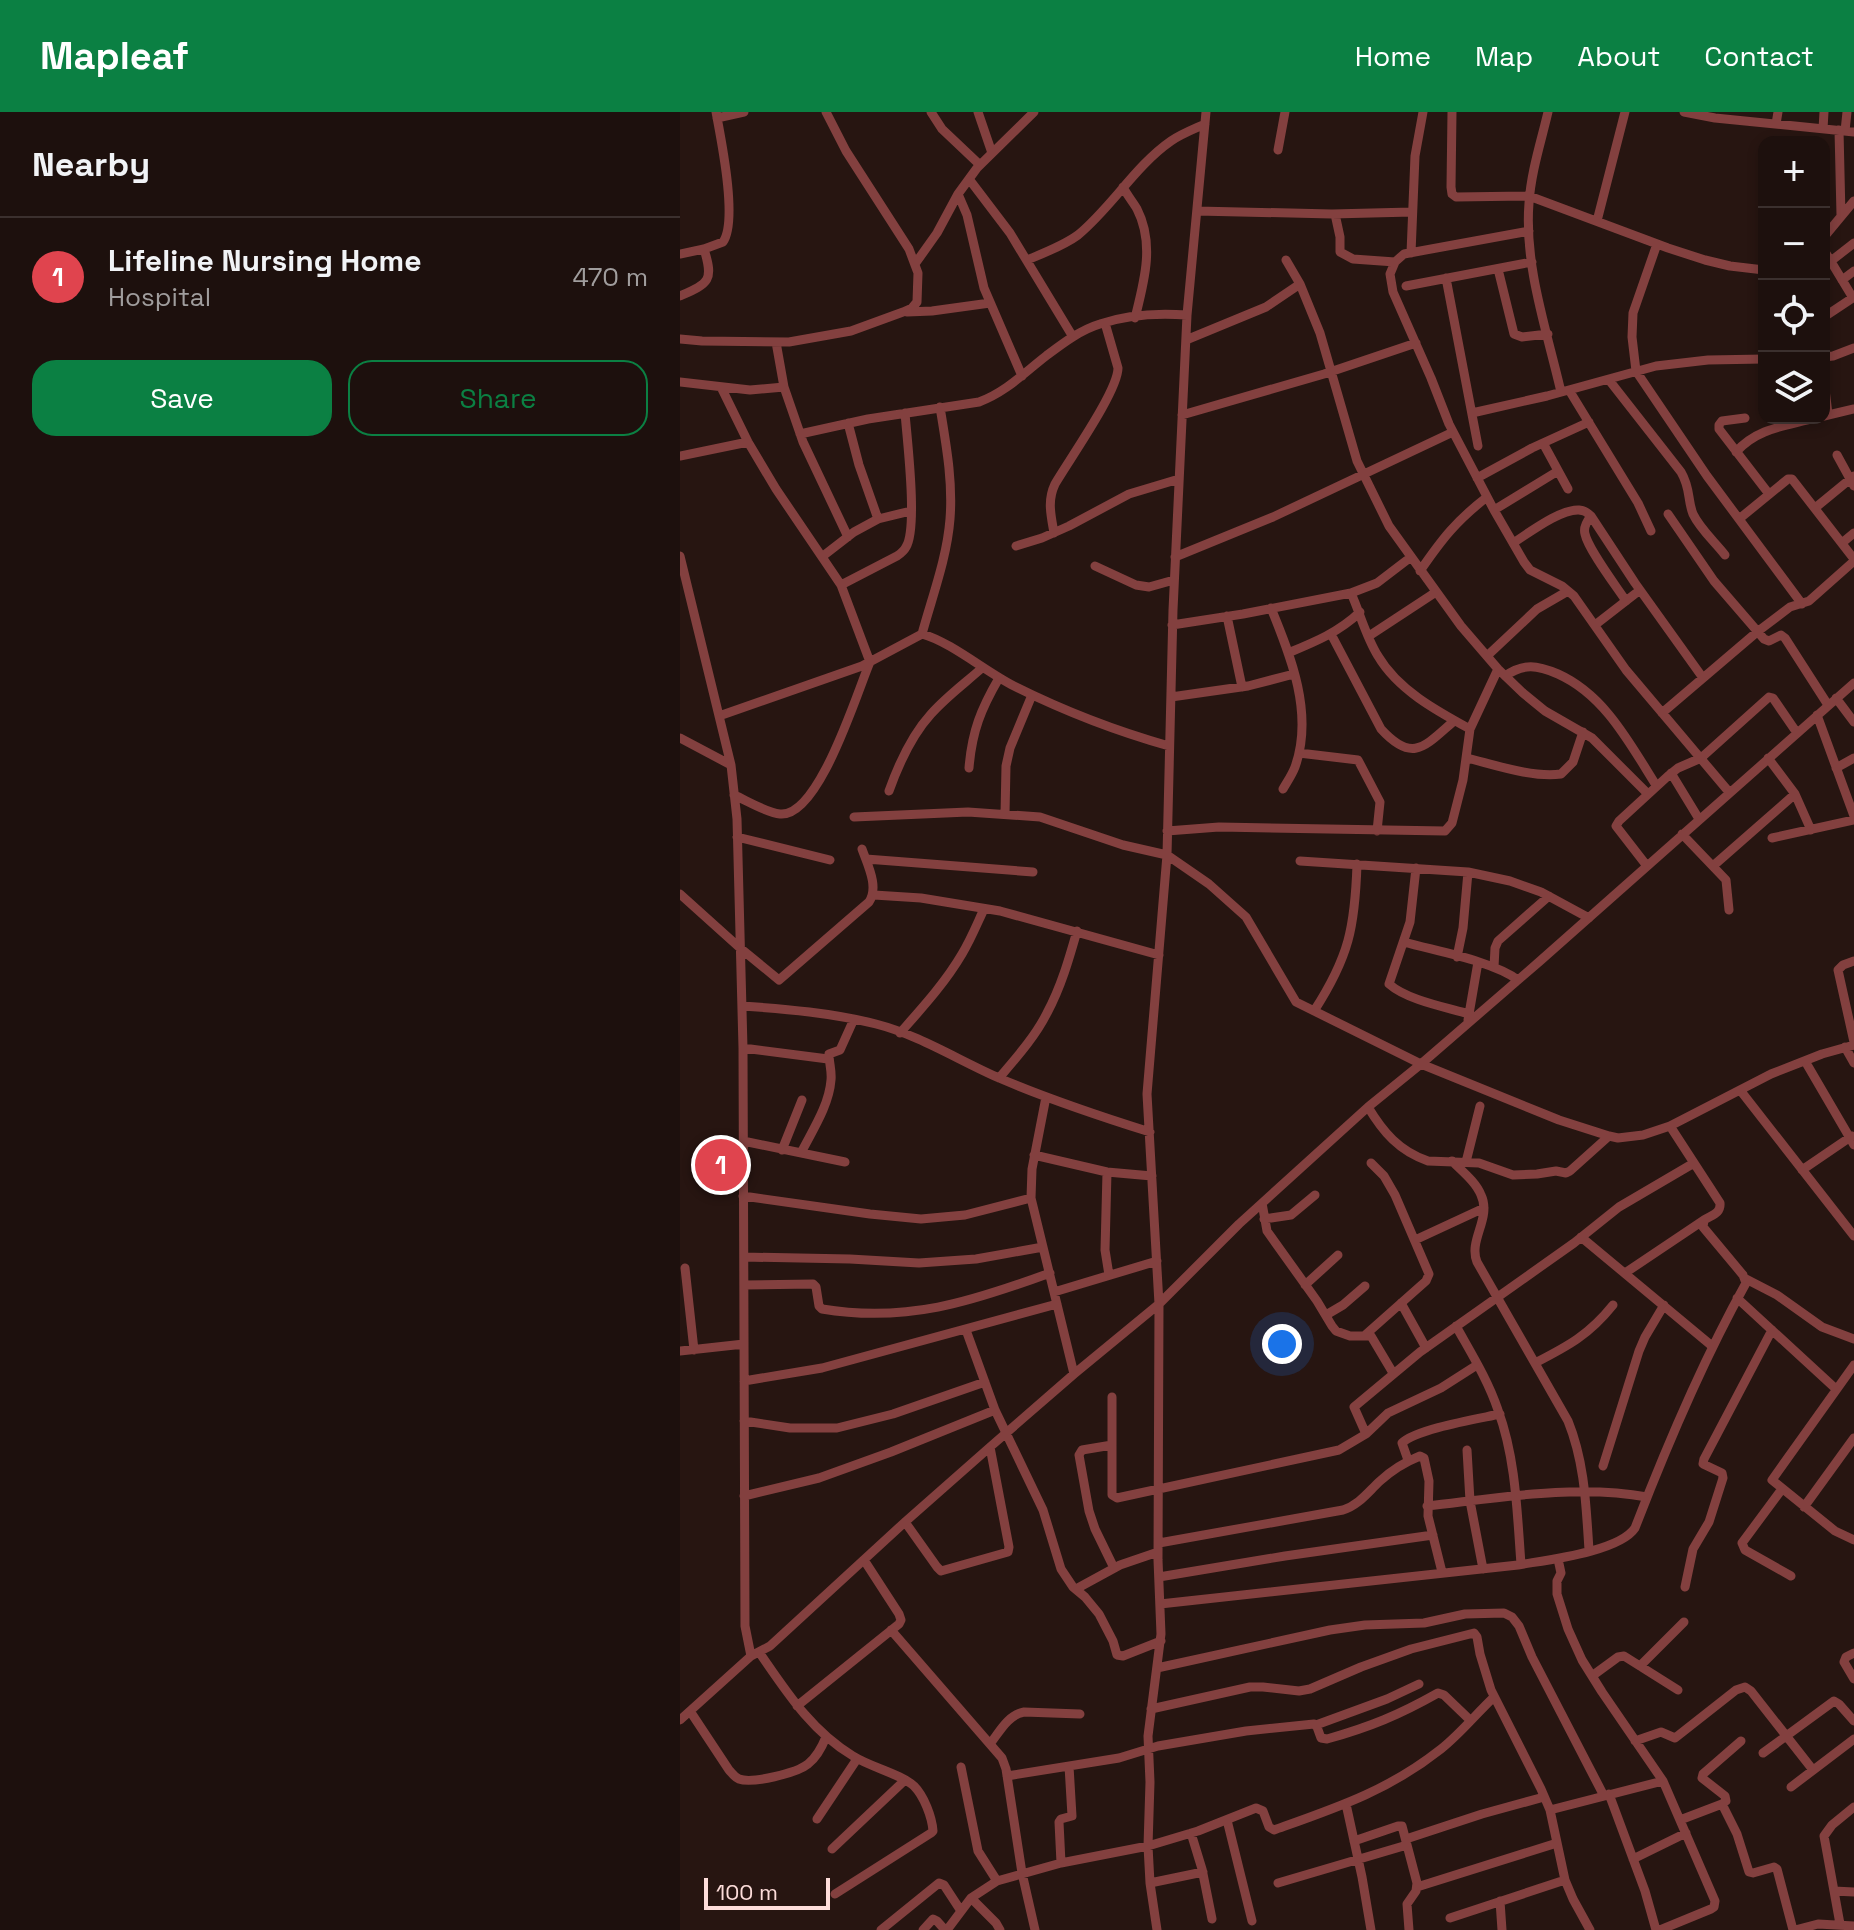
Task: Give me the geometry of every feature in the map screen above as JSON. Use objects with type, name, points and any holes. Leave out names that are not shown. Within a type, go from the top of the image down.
[{"type":"street","points":[[680,254],[720,244],[728,232],[724,150],[716,115],[744,112]]},
{"type":"street","points":[[680,339],[789,342],[851,331],[903,312],[917,302],[918,273],[909,249],[846,151],[826,112]]},
{"type":"street","points":[[931,112],[942,129],[980,165]]},
{"type":"street","points":[[978,112],[992,153]]},
{"type":"street","points":[[915,264],[969,179],[1034,112]]},
{"type":"street","points":[[1157,1930],[1148,1846],[1148,1748],[1161,1641],[1158,1548],[1159,1304],[1147,1094],[1167,855],[1172,625],[1187,315],[1206,112]]},
{"type":"street","points":[[1278,150],[1285,112]]},
{"type":"street","points":[[1411,253],[1415,156],[1423,112]]},
{"type":"street","points":[[1452,112],[1452,194],[1456,197],[1529,196],[1657,244],[1730,266],[1758,269]]},
{"type":"street","points":[[1548,112],[1529,196],[1532,262],[1548,334],[1565,391],[1589,422],[1638,503],[1651,531]]},
{"type":"street","points":[[1597,221],[1625,112]]},
{"type":"street","points":[[1685,112],[1715,118],[1756,117],[1776,124],[1846,131]]},
{"type":"street","points":[[1776,124],[1778,112]]},
{"type":"street","points":[[1823,129],[1824,112]]},
{"type":"street","points":[[1841,216],[1847,112]]},
{"type":"street","points":[[1027,260],[1076,236],[1152,157],[1172,140],[1205,124]]},
{"type":"street","points":[[969,179],[1010,233],[1073,337]]},
{"type":"street","points":[[1123,187],[1138,211],[1147,252],[1146,278],[1135,318]]},
{"type":"street","points":[[958,194],[967,215],[990,303],[1022,376]]},
{"type":"street","points":[[1830,230],[1854,201]]},
{"type":"street","points":[[1197,211],[1412,212]]},
{"type":"street","points":[[1335,214],[1340,252],[1353,259],[1395,262]]},
{"type":"street","points":[[1529,231],[1404,254],[1395,262],[1390,274],[1393,292],[1453,432],[1530,570],[1562,586],[1581,604],[1626,670],[1729,792]]},
{"type":"street","points":[[1830,313],[1854,298],[1831,261],[1854,243]]},
{"type":"street","points":[[1657,244],[1633,313],[1636,371],[1707,476],[1802,604]]},
{"type":"street","points":[[680,296],[703,285],[708,278],[704,249]]},
{"type":"street","points":[[1286,260],[1300,284],[1320,333],[1357,461],[1389,526],[1461,626],[1502,673],[1545,711],[1592,738],[1647,793]]},
{"type":"street","points":[[1406,286],[1532,262]]},
{"type":"street","points":[[1498,269],[1514,334],[1522,337],[1548,334]]},
{"type":"street","points":[[1842,280],[1854,271]]},
{"type":"street","points":[[1446,278],[1478,446]]},
{"type":"street","points":[[1186,340],[1266,307],[1300,284]]},
{"type":"street","points":[[903,312],[990,303]]},
{"type":"street","points":[[800,434],[979,402],[1009,387],[1073,337],[1105,323],[1169,313],[1187,315]]},
{"type":"street","points":[[1054,533],[1050,495],[1118,375],[1105,323]]},
{"type":"street","points":[[776,342],[784,387],[800,434],[848,537]]},
{"type":"street","points":[[1182,415],[1330,372],[1416,343]]},
{"type":"street","points":[[1830,356],[1854,348]]},
{"type":"street","points":[[1472,413],[1636,371],[1679,363],[1758,359]]},
{"type":"street","points":[[1609,380],[1681,472],[1689,486],[1690,505],[1696,520],[1725,555]]},
{"type":"street","points":[[680,382],[750,390],[784,387]]},
{"type":"street","points":[[721,387],[776,489],[841,585],[870,662],[825,774],[798,809],[781,815],[734,795]]},
{"type":"street","points":[[922,634],[950,522],[948,452],[940,407]]},
{"type":"street","points":[[1830,414],[1854,409]]},
{"type":"street","points":[[841,585],[905,550],[908,544],[911,511],[905,413]]},
{"type":"street","points":[[1745,418],[1722,421],[1719,429],[1769,494]]},
{"type":"street","points":[[1477,478],[1589,422]]},
{"type":"street","points":[[848,423],[878,519]]},
{"type":"street","points":[[1736,452],[1759,433],[1793,424]]},
{"type":"street","points":[[1175,557],[1273,517],[1453,432]]},
{"type":"street","points":[[680,456],[748,442]]},
{"type":"street","points":[[1543,443],[1568,489]]},
{"type":"street","points":[[1815,508],[1853,480],[1837,455]]},
{"type":"street","points":[[1494,510],[1558,471]]},
{"type":"street","points":[[1016,546],[1054,533],[1129,494],[1179,479]]},
{"type":"street","points":[[1662,713],[1757,632],[1790,607],[1809,601],[1854,560],[1792,479],[1788,479],[1739,519]]},
{"type":"street","points":[[1420,571],[1449,530],[1487,497]]},
{"type":"street","points":[[823,556],[878,519],[911,511]]},
{"type":"street","points":[[1513,543],[1568,512],[1585,511],[1703,678]]},
{"type":"street","points":[[1668,514],[1714,581],[1757,632],[1767,641],[1781,635],[1785,638],[1832,701],[1854,722]]},
{"type":"street","points":[[1591,516],[1585,526],[1589,544],[1626,601]]},
{"type":"street","points":[[1842,543],[1854,533]]},
{"type":"street","points":[[680,556],[731,765],[737,837],[743,1048],[745,1626],[755,1654],[826,1737],[857,1759],[915,1787],[933,1831],[835,1894]]},
{"type":"street","points":[[1172,625],[1351,593],[1377,583],[1411,557]]},
{"type":"street","points":[[1095,566],[1136,585],[1149,587],[1174,580]]},
{"type":"street","points":[[1595,625],[1640,590]]},
{"type":"street","points":[[1487,656],[1537,609],[1568,591]]},
{"type":"street","points":[[1369,636],[1436,592]]},
{"type":"street","points":[[1351,593],[1378,657],[1390,673],[1406,688],[1470,729]]},
{"type":"street","points":[[1271,608],[1300,695],[1302,733],[1299,753],[1283,789]]},
{"type":"street","points":[[1288,653],[1341,629],[1360,612]]},
{"type":"street","points":[[1227,616],[1242,687]]},
{"type":"street","points":[[719,716],[862,666],[922,634],[1032,695],[1123,733],[1169,746]]},
{"type":"street","points":[[1331,634],[1381,729],[1403,748],[1416,750],[1454,721]]},
{"type":"street","points":[[1167,831],[1219,827],[1448,830],[1456,808],[1470,729],[1477,711],[1502,673],[1527,666],[1542,667],[1570,680],[1591,696],[1609,713],[1656,785]]},
{"type":"street","points":[[889,791],[912,739],[931,714],[982,668]]},
{"type":"street","points":[[1171,697],[1242,687],[1294,674]]},
{"type":"street","points":[[969,768],[976,722],[999,678]]},
{"type":"street","points":[[680,1720],[755,1654],[770,1646],[990,1447],[1159,1304],[1239,1224],[1368,1107],[1421,1064],[1468,1018],[1518,980],[1854,683]]},
{"type":"street","points":[[1005,814],[1006,766],[1010,748],[1032,695]]},
{"type":"street","points":[[1647,866],[1616,826],[1656,785],[1689,762],[1701,758],[1769,697],[1773,698],[1797,733]]},
{"type":"street","points":[[1772,838],[1854,818],[1817,715]]},
{"type":"street","points":[[1467,758],[1552,776],[1561,774],[1573,762],[1583,732]]},
{"type":"street","points":[[680,738],[731,765]]},
{"type":"street","points":[[1299,753],[1358,760],[1380,802],[1377,831]]},
{"type":"street","points":[[1768,758],[1795,794],[1811,830]]},
{"type":"street","points":[[1836,768],[1854,758]]},
{"type":"street","points":[[1671,773],[1699,819]]},
{"type":"street","points":[[1713,866],[1795,794]]},
{"type":"street","points":[[854,817],[968,812],[1040,817],[1123,845],[1167,855],[1209,884],[1246,917],[1296,1002],[1421,1064],[1559,1120],[1609,1136],[1643,1135],[1670,1126],[1771,1074],[1851,1045]]},
{"type":"street","points":[[1682,834],[1726,880],[1729,910]]},
{"type":"street","points":[[737,837],[830,860]]},
{"type":"street","points":[[680,894],[779,980],[874,895],[864,854],[1033,872]]},
{"type":"street","points":[[1300,861],[1468,872],[1510,881],[1549,896],[1589,918]]},
{"type":"street","points":[[1314,1011],[1336,974],[1347,947],[1354,918],[1357,864]]},
{"type":"street","points":[[1416,868],[1410,922],[1389,982],[1412,996],[1468,1018]]},
{"type":"street","points":[[1457,957],[1468,872]]},
{"type":"street","points":[[874,895],[921,898],[984,909],[1159,955]]},
{"type":"street","points":[[1494,967],[1498,941],[1549,896]]},
{"type":"street","points":[[900,1033],[949,974],[984,909]]},
{"type":"street","points":[[999,1078],[1047,1015],[1077,931]]},
{"type":"street","points":[[1404,942],[1494,967],[1518,980]]},
{"type":"street","points":[[1854,961],[1838,970],[1849,999],[1854,1063]]},
{"type":"street","points":[[1468,1018],[1478,962]]},
{"type":"street","points":[[742,1006],[794,1009],[879,1025],[1046,1097],[1150,1132]]},
{"type":"street","points":[[801,1153],[830,1089],[829,1053],[842,1048],[854,1019]]},
{"type":"street","points":[[743,1048],[828,1059]]},
{"type":"street","points":[[1802,1170],[1853,1139],[1805,1061]]},
{"type":"street","points":[[1740,1090],[1854,1236]]},
{"type":"street","points":[[1046,1097],[1034,1155],[1031,1198],[1074,1374]]},
{"type":"street","points":[[782,1150],[802,1100]]},
{"type":"street","points":[[1466,1162],[1480,1106]]},
{"type":"street","points":[[1368,1107],[1390,1139],[1428,1161],[1479,1163],[1513,1175],[1566,1173],[1609,1136]]},
{"type":"street","points":[[1625,1273],[1718,1212],[1720,1203],[1670,1126]]},
{"type":"street","points":[[743,1141],[845,1162]]},
{"type":"street","points":[[1034,1155],[1107,1172],[1152,1176]]},
{"type":"street","points":[[1452,1161],[1479,1190],[1483,1199],[1484,1208],[1474,1255],[1568,1421],[1577,1444],[1585,1492],[1589,1550]]},
{"type":"street","points":[[1363,1336],[1428,1278],[1428,1269],[1389,1184],[1371,1163]]},
{"type":"street","points":[[1366,1434],[1354,1407],[1393,1373],[1619,1207],[1694,1163]]},
{"type":"street","points":[[1107,1172],[1105,1250],[1109,1275]]},
{"type":"street","points":[[1264,1219],[1291,1215],[1315,1195]]},
{"type":"street","points":[[743,1196],[921,1219],[965,1215],[1031,1198]]},
{"type":"street","points":[[1262,1203],[1267,1231],[1336,1331],[1350,1336],[1369,1335],[1393,1373]]},
{"type":"street","points":[[1415,1240],[1484,1208]]},
{"type":"street","points":[[1704,1220],[1706,1233],[1746,1279],[1777,1295],[1822,1327],[1854,1339]]},
{"type":"street","points":[[1581,1237],[1712,1346]]},
{"type":"street","points":[[744,1257],[919,1263],[976,1259],[1043,1247]]},
{"type":"street","points":[[1305,1285],[1338,1255]]},
{"type":"street","points":[[1054,1292],[1157,1261]]},
{"type":"street","points":[[685,1268],[685,1310],[694,1350]]},
{"type":"street","points":[[744,1285],[813,1284],[822,1309],[871,1315],[918,1311],[977,1299],[1050,1273]]},
{"type":"street","points":[[1160,1604],[1558,1559],[1618,1542],[1635,1528],[1712,1346],[1746,1279]]},
{"type":"street","points":[[1326,1315],[1365,1286]]},
{"type":"street","points":[[1737,1298],[1836,1389]]},
{"type":"street","points":[[1401,1303],[1426,1348]]},
{"type":"street","points":[[744,1381],[822,1368],[1057,1304]]},
{"type":"street","points":[[1535,1363],[1585,1335],[1613,1305]]},
{"type":"street","points":[[1603,1466],[1639,1351],[1664,1305]]},
{"type":"street","points":[[1456,1326],[1500,1414],[1512,1462],[1521,1564]]},
{"type":"street","points":[[966,1330],[995,1410],[1043,1510],[1061,1569],[1099,1614],[1119,1656],[1161,1641]]},
{"type":"street","points":[[1685,1587],[1693,1549],[1709,1522],[1723,1478],[1722,1473],[1703,1464],[1704,1459],[1772,1330]]},
{"type":"street","points":[[680,1351],[744,1344]]},
{"type":"street","points":[[1112,1397],[1113,1496],[1117,1498],[1339,1450],[1366,1434],[1388,1413],[1454,1381],[1477,1365]]},
{"type":"street","points":[[1854,1365],[1773,1478],[1774,1483],[1835,1531],[1854,1540]]},
{"type":"street","points":[[744,1421],[790,1428],[837,1428],[893,1414],[985,1382]]},
{"type":"street","points":[[744,1496],[819,1478],[995,1410]]},
{"type":"street","points":[[1408,1460],[1402,1443],[1408,1438],[1500,1414]]},
{"type":"street","points":[[1804,1507],[1854,1438]]},
{"type":"street","points":[[1112,1445],[1082,1450],[1079,1455],[1089,1511],[1114,1568]]},
{"type":"street","points":[[905,1522],[941,1571],[1008,1552],[990,1447]]},
{"type":"street","points":[[1467,1450],[1470,1501],[1483,1569]]},
{"type":"street","points":[[1076,1589],[1158,1548],[1357,1505],[1379,1482],[1408,1460],[1420,1456],[1424,1458],[1429,1481],[1428,1516],[1442,1572]]},
{"type":"street","points":[[1782,1489],[1742,1543],[1745,1550],[1791,1576]]},
{"type":"street","points":[[1427,1506],[1585,1492],[1647,1497]]},
{"type":"street","points":[[1159,1577],[1433,1535]]},
{"type":"street","points":[[1157,1668],[1353,1626],[1424,1623],[1465,1614],[1504,1613],[1512,1617],[1607,1795],[1658,1930],[1711,1909],[1715,1904],[1663,1781],[1582,1660],[1560,1608],[1557,1581],[1561,1573],[1558,1559]]},
{"type":"street","points":[[797,1706],[901,1620],[864,1560]]},
{"type":"street","points":[[1640,1666],[1684,1622]]},
{"type":"street","points":[[891,1630],[1002,1758],[1035,1930]]},
{"type":"street","points":[[1151,1709],[1250,1687],[1310,1689],[1385,1657],[1471,1632],[1477,1637],[1494,1697],[1550,1810],[1565,1880],[1590,1930]]},
{"type":"street","points":[[1854,1653],[1844,1662],[1854,1679]]},
{"type":"street","points":[[1592,1676],[1621,1656],[1678,1690]]},
{"type":"street","points":[[1007,1776],[1119,1758],[1148,1748],[1246,1731],[1311,1723],[1316,1725],[1419,1684]]},
{"type":"street","points":[[1635,1741],[1661,1732],[1675,1738],[1736,1690],[1745,1687],[1813,1770]]},
{"type":"street","points":[[1316,1725],[1321,1738],[1327,1739],[1387,1720],[1441,1693],[1470,1720]]},
{"type":"street","points":[[923,1930],[935,1919],[946,1930],[971,1898],[997,1881],[1022,1873],[1148,1846],[1259,1808],[1269,1827],[1274,1830],[1346,1804],[1379,1789],[1440,1750],[1494,1697]]},
{"type":"street","points":[[1763,1753],[1834,1701],[1854,1721]]},
{"type":"street","points":[[690,1711],[729,1770],[739,1779],[779,1776],[800,1769],[816,1756],[826,1737]]},
{"type":"street","points":[[990,1744],[1016,1713],[1080,1714]]},
{"type":"street","points":[[1791,1787],[1854,1739]]},
{"type":"street","points":[[1680,1820],[1726,1801],[1725,1796],[1702,1776],[1741,1741]]},
{"type":"street","points":[[817,1819],[857,1759]]},
{"type":"street","points":[[1061,1863],[1059,1822],[1072,1814],[1069,1766]]},
{"type":"street","points":[[961,1767],[978,1851],[997,1881]]},
{"type":"street","points":[[832,1849],[905,1780]]},
{"type":"street","points":[[1550,1810],[1663,1781]]},
{"type":"street","points":[[1278,1883],[1359,1860],[1482,1814],[1544,1797]]},
{"type":"street","points":[[1346,1804],[1371,1930]]},
{"type":"street","points":[[1722,1804],[1737,1834],[1749,1872],[1774,1867],[1779,1871],[1794,1930],[1818,1924],[1854,1926]]},
{"type":"street","points":[[1840,1924],[1824,1836],[1854,1807]]},
{"type":"street","points":[[1227,1820],[1252,1921]]},
{"type":"street","points":[[1354,1841],[1402,1826],[1417,1879],[1417,1887],[1407,1904],[1409,1930]]},
{"type":"street","points":[[1191,1833],[1203,1872],[1212,1919]]},
{"type":"street","points":[[1633,1859],[1686,1833]]},
{"type":"street","points":[[1417,1887],[1557,1843]]},
{"type":"street","points":[[1150,1883],[1203,1872]]},
{"type":"street","points":[[1450,1918],[1565,1880]]},
{"type":"street","points":[[881,1930],[939,1883],[944,1885],[961,1911]]},
{"type":"street","points":[[1834,1891],[1854,1892]]},
{"type":"street","points":[[971,1898],[1000,1930]]},
{"type":"street","points":[[1500,1901],[1502,1930]]},
{"type":"place","name":"Lifeline Nursing Home","points":[[721,1165]]}]
